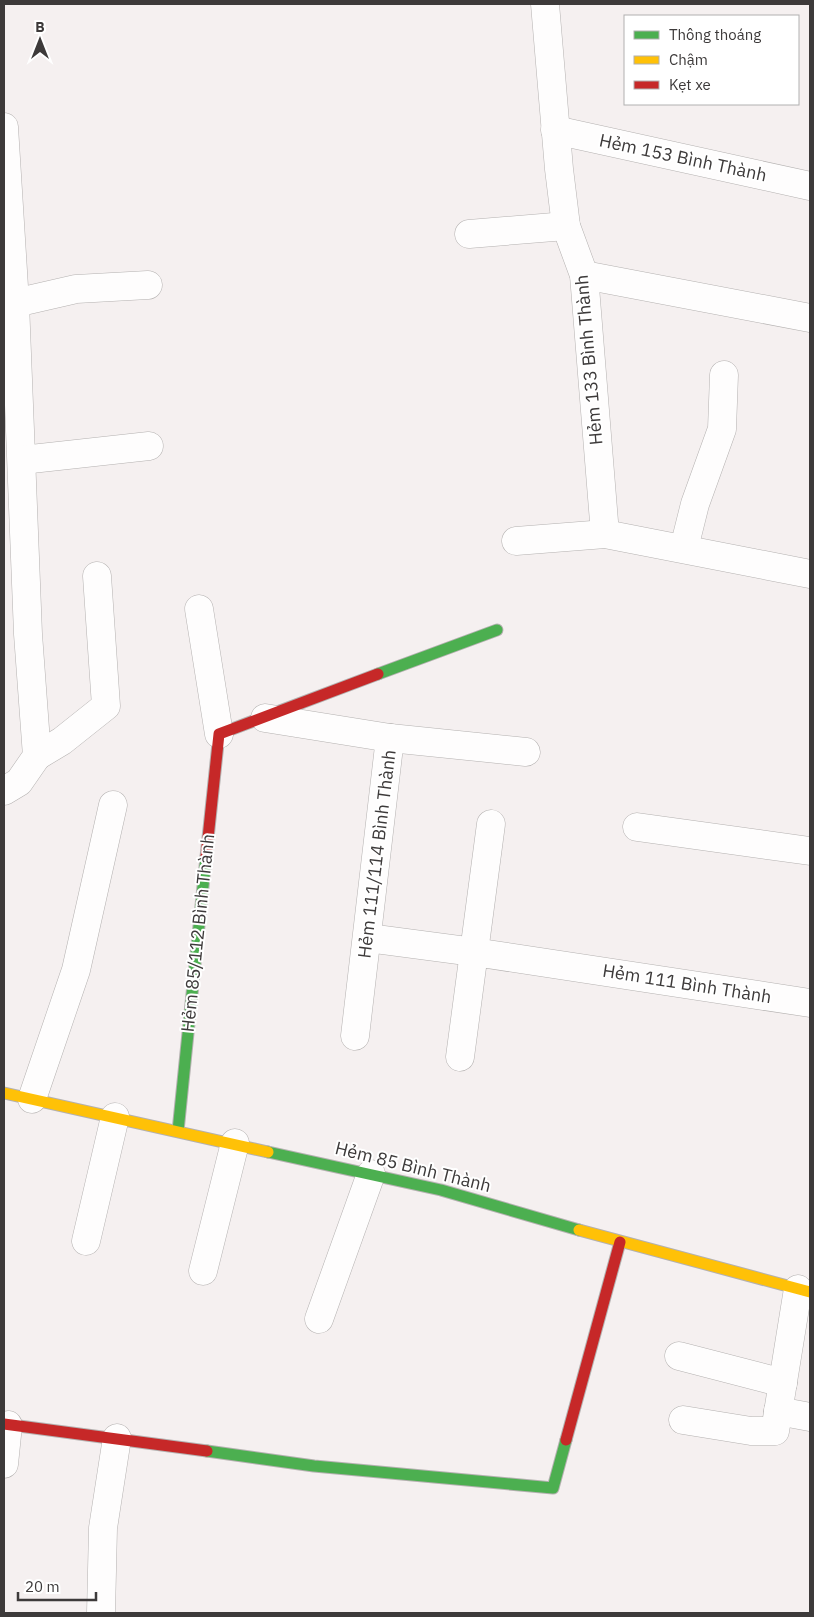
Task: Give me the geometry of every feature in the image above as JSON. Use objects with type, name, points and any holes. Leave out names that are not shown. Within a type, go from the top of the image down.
[{"type":"street","name":"Hẻm 133 Bình Thành","points":[[545,4],[554,98],[555,130],[566,226],[584,275],[605,534]]},
{"type":"street","points":[[4,127],[15,303],[28,634],[37,756]]},
{"type":"street","name":"Hẻm 153 Bình Thành","points":[[555,130],[810,186]]},
{"type":"street","points":[[469,234],[566,226]]},
{"type":"street","points":[[584,275],[810,318]]},
{"type":"street","points":[[15,303],[76,289],[148,285]]},
{"type":"street","points":[[684,548],[695,504],[722,429],[724,375]]},
{"type":"street","points":[[22,460],[148,446]]},
{"type":"street","points":[[516,541],[605,534],[810,574]]},
{"type":"street","points":[[4,791],[19,782],[37,756],[62,741],[106,706],[97,576]]},
{"type":"street","name":"Hẻm 85/112 Bình Thành","points":[[178,1131],[219,734],[199,609]]},
{"type":"street","points":[[219,734],[497,630]]},
{"type":"street","name":"Hẻm 111/114 Bình Thành","points":[[265,718],[390,738],[355,1036]]},
{"type":"street","points":[[390,738],[526,752]]},
{"type":"street","points":[[32,1100],[76,970],[113,805]]},
{"type":"street","points":[[460,1057],[491,824]]},
{"type":"street","points":[[637,827],[810,852]]},
{"type":"street","points":[[368,938],[474,952]]},
{"type":"street","name":"Hẻm 111 Bình Thành","points":[[474,952],[810,1003]]},
{"type":"street","name":"Hẻm 85 Bình Thành","points":[[4,1093],[441,1190],[620,1242],[804,1291]]},
{"type":"street","points":[[86,1241],[115,1117]]},
{"type":"street","points":[[202,1271],[235,1143]]},
{"type":"street","points":[[319,1319],[371,1174]]},
{"type":"street","points":[[4,1464],[6,1424],[314,1466],[553,1488],[620,1242]]},
{"type":"street","points":[[683,1420],[751,1431],[775,1431],[783,1383],[804,1291]]},
{"type":"street","points":[[679,1356],[783,1383]]},
{"type":"street","points":[[778,1411],[810,1417]]},
{"type":"street","points":[[101,1613],[102,1528],[117,1438]]},
{"type":"traffic: fast","points":[[378,674],[497,630]]},
{"type":"traffic: fast","points":[[178,1131],[206,857]]},
{"type":"traffic: fast","points":[[268,1152],[441,1190],[579,1230]]},
{"type":"traffic: fast","points":[[207,1451],[314,1466],[553,1488],[566,1440]]},
{"type":"traffic: slow","points":[[4,1093],[268,1152]]},
{"type":"traffic: slow","points":[[579,1230],[810,1292]]},
{"type":"traffic: jam","points":[[206,857],[219,734],[378,674]]},
{"type":"traffic: jam","points":[[566,1440],[620,1242]]},
{"type":"traffic: jam","points":[[4,1424],[207,1451]]}]
